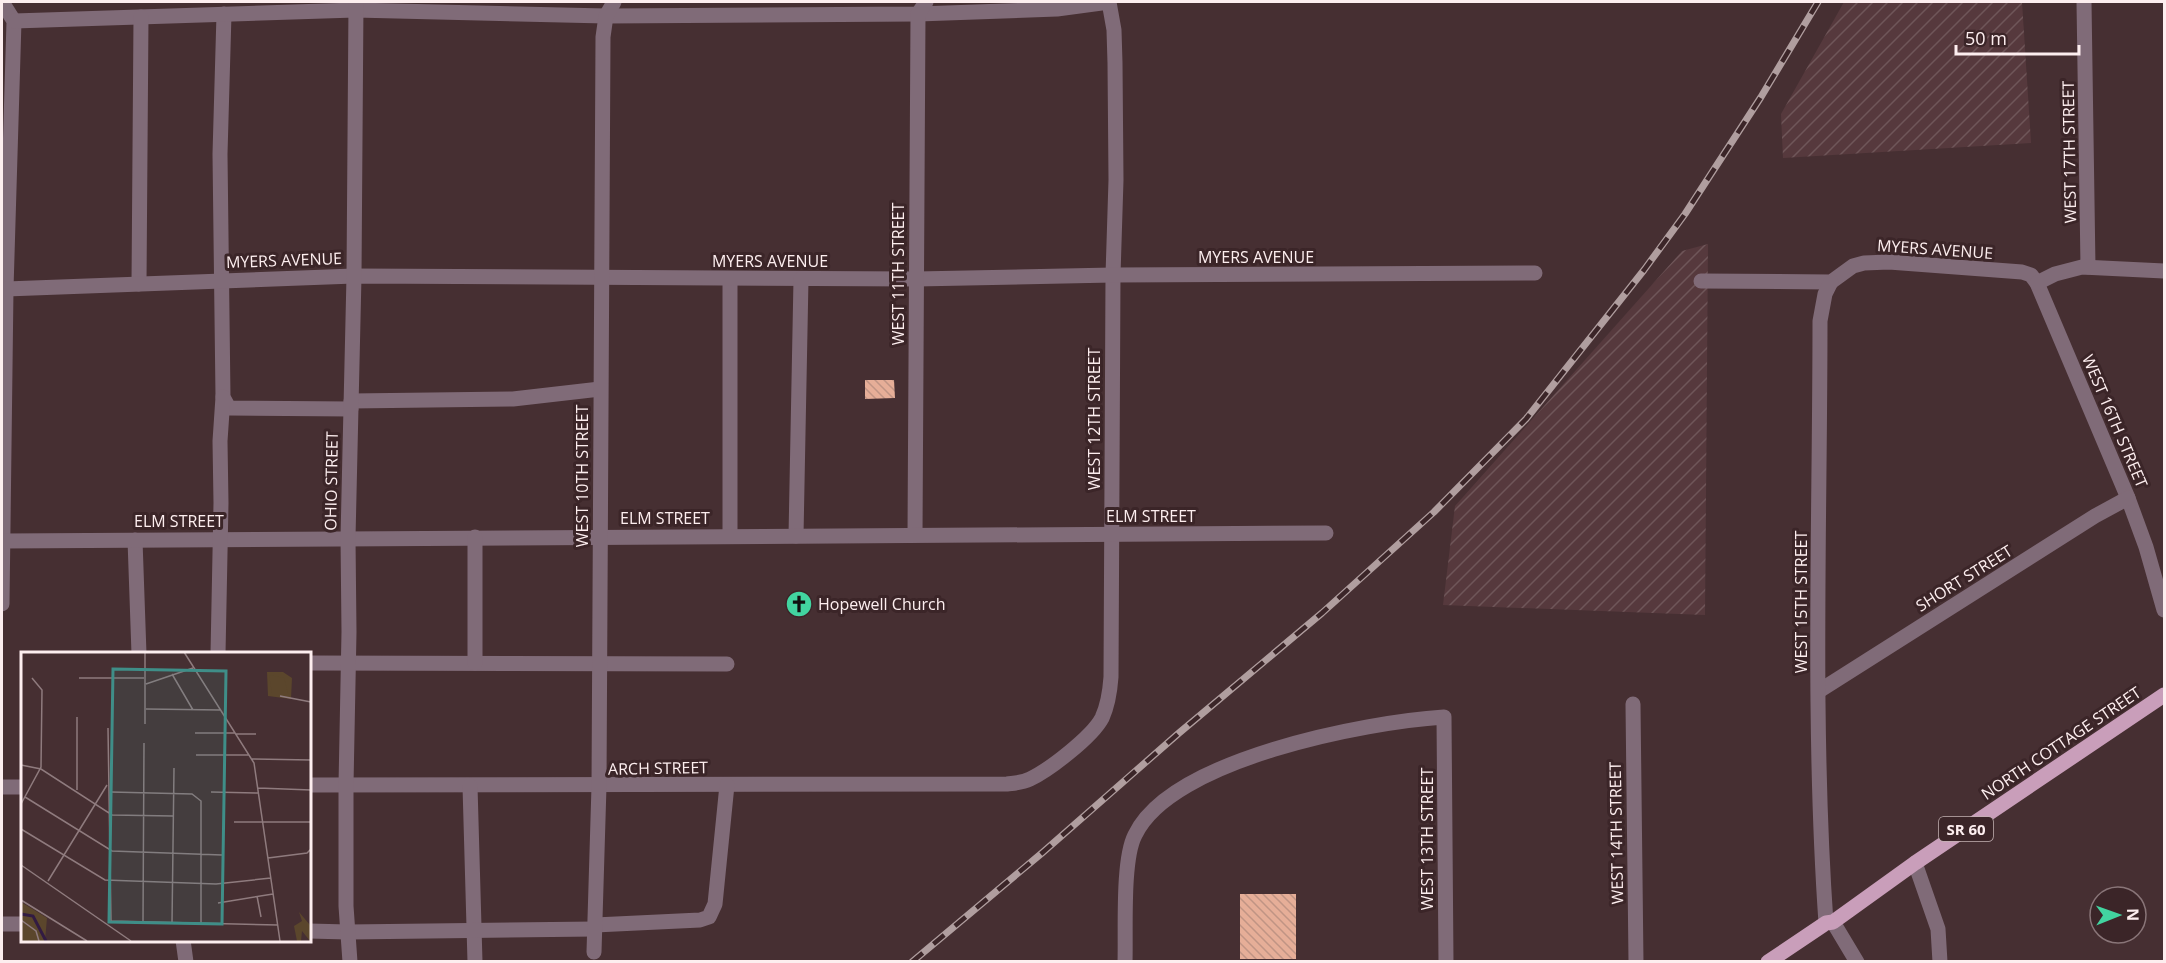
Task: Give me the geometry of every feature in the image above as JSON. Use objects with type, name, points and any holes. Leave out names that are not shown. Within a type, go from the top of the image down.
[{"type":"main road","name":"NORTH COTTAGE STREET","points":[[1768,962],[2164,695]]},
{"type":"street","points":[[2,2],[14,21],[6,289],[2,604]]},
{"type":"street","name":"WEST 10TH STREET","points":[[594,952],[598,786],[603,49],[606,15],[614,2]]},
{"type":"street","points":[[14,21],[224,14],[355,6],[606,15],[922,8],[1035,10],[1081,7],[1109,2]]},
{"type":"street","name":"WEST 12TH STREET","points":[[1007,784],[1022,782],[1047,769],[1086,737],[1102,717],[1109,695],[1116,180],[1114,30],[1109,2]]},
{"type":"street","name":"WEST 17TH STREET","points":[[2084,2],[2088,267]]},
{"type":"street","name":"OHIO STREET","points":[[350,962],[346,906],[346,785],[348,538],[354,276],[355,6]]},
{"type":"street","name":"WEST 11TH STREET","points":[[915,535],[916,279],[922,8]]},
{"type":"street","points":[[218,652],[220,441],[223,397],[220,154],[224,14]]},
{"type":"street","points":[[139,284],[141,16]]},
{"type":"street","name":"MYERS AVENUE","points":[[1831,282],[1852,266],[1889,262],[2022,272],[2031,275],[2037,283]]},
{"type":"street","points":[[2037,283],[2055,274],[2088,267],[2164,271]]},
{"type":"street","name":"MYERS AVENUE","points":[[6,289],[354,276],[916,279],[1113,275],[1535,273]]},
{"type":"street","points":[[730,279],[730,536]]},
{"type":"street","points":[[796,536],[801,279]]},
{"type":"street","points":[[1701,281],[1831,282]]},
{"type":"street","name":"WEST 15TH STREET","points":[[1829,923],[1821,823],[1819,691],[1820,321],[1825,294],[1831,282]]},
{"type":"street","name":"WEST 16TH STREET","points":[[2037,283],[2128,498],[2146,547],[2164,610]]},
{"type":"street","points":[[223,397],[229,408],[513,399],[600,389]]},
{"type":"street","name":"SHORT STREET","points":[[1819,691],[2128,498]]},
{"type":"street","name":"ELM STREET","points":[[4,541],[1326,533]]},
{"type":"street","points":[[475,537],[475,663]]},
{"type":"street","points":[[135,540],[139,652]]},
{"type":"street","points":[[310,663],[727,664]]},
{"type":"street","name":"WEST 14TH STREET","points":[[1633,704],[1636,962]]},
{"type":"street","name":"WEST 13TH STREET","points":[[1125,962],[1129,856],[1133,838],[1142,821],[1161,804],[1218,769],[1267,752],[1321,737],[1418,718],[1444,717],[1446,962]]},
{"type":"street","name":"ARCH STREET","points":[[310,785],[1007,784]]},
{"type":"street","points":[[310,931],[595,927],[700,920],[709,917],[715,904],[727,785]]},
{"type":"street","points":[[470,786],[475,962]]},
{"type":"street","points":[[2,787],[21,787]]},
{"type":"street","points":[[1915,863],[1938,929],[1940,962]]},
{"type":"street","points":[[1829,923],[1857,962]]},
{"type":"street","points":[[2,924],[21,924]]},
{"type":"street","points":[[183,942],[186,962]]},
{"type":"shaded area","points":[[1844,2],[2022,2],[2031,143],[1783,158],[1781,114]]},
{"type":"shaded area","points":[[1708,244],[1705,615],[1443,605],[1455,506],[1682,251]]},
{"type":"building","points":[[865,380],[894,380],[895,398],[865,399]]},
{"type":"building","points":[[1240,894],[1296,894],[1296,959],[1240,959]]},
{"type":"railway","points":[[912,962],[1322,613],[1434,512],[1526,419],[1644,270],[1685,214],[1761,97],[1818,2]]},
{"type":"place","name":"Hopewell Church","points":[[799,604]]}]
